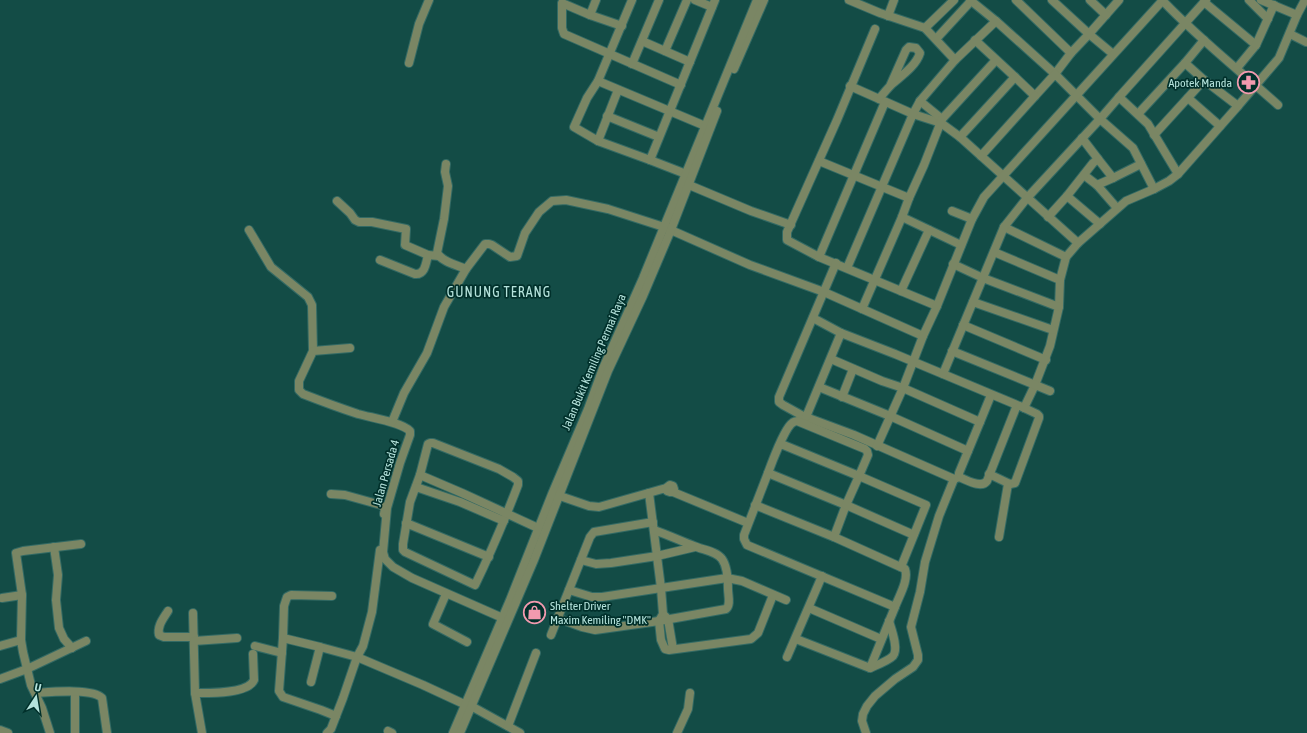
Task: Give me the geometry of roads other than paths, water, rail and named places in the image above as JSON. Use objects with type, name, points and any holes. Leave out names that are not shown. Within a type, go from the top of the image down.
[{"type":"street","points":[[409,64],[420,24],[429,0]]},
{"type":"street","points":[[590,15],[596,0]]},
{"type":"street","points":[[632,0],[598,82],[587,98],[574,127],[598,141],[686,174]]},
{"type":"street","points":[[632,64],[659,0]]},
{"type":"street","points":[[665,51],[687,0]]},
{"type":"street","points":[[650,160],[714,4],[695,0]]},
{"type":"street","name":"Jalan Bukit Kemiling Permai Raya","points":[[667,228],[689,186],[708,127],[757,0]]},
{"type":"street","name":"Jalan Bukit Kemiling Permai Raya","points":[[505,619],[538,528],[555,495],[642,296],[686,174],[764,0]]},
{"type":"street","points":[[849,0],[888,16],[925,28],[955,60]]},
{"type":"street","points":[[888,16],[894,0]]},
{"type":"street","points":[[925,28],[954,0]]},
{"type":"street","points":[[936,39],[970,0],[996,21],[1055,74],[1100,119],[1133,148],[1154,189]]},
{"type":"street","points":[[1016,0],[1071,53]]},
{"type":"street","points":[[1052,0],[1113,54]]},
{"type":"street","points":[[1090,0],[1106,14]]},
{"type":"street","points":[[981,156],[1119,0]]},
{"type":"street","points":[[877,446],[903,388],[972,219],[984,197],[1162,0],[1185,24],[1278,105]]},
{"type":"street","points":[[1249,0],[1268,18]]},
{"type":"street","points":[[1261,0],[1297,15]]},
{"type":"street","points":[[836,263],[779,402],[783,406],[806,417],[854,435],[877,446],[957,478],[983,485],[987,481],[1021,406],[1035,385],[1046,360],[1059,306],[1060,280],[1066,257],[1078,243],[1126,201],[1154,189],[1178,174],[1279,58],[1305,0]]},
{"type":"street","points":[[943,374],[962,325],[1004,227],[1027,198],[1100,119],[1205,1],[1256,45]]},
{"type":"street","points":[[622,26],[590,15],[565,2],[562,28],[564,34],[681,85]]},
{"type":"street","points":[[1237,68],[1256,45],[1274,5]]},
{"type":"street","points":[[848,268],[913,114],[920,101],[955,60],[996,21]]},
{"type":"street","points":[[875,29],[787,232],[787,240],[820,257],[937,306]]},
{"type":"street","points":[[1290,34],[1306,42]]},
{"type":"street","points":[[975,40],[1035,96]]},
{"type":"street","points":[[1138,114],[1204,40]]},
{"type":"street","points":[[642,41],[690,62]]},
{"type":"street","points":[[820,257],[854,176],[882,101],[906,50],[909,47],[916,48],[920,51],[919,55],[907,71],[890,86]]},
{"type":"street","points":[[862,308],[902,218],[942,121],[996,60]]},
{"type":"street","points":[[1185,63],[1204,80],[1238,106]]},
{"type":"street","points":[[960,137],[1015,77]]},
{"type":"street","points":[[1154,135],[1204,80]]},
{"type":"street","points":[[598,82],[708,127]]},
{"type":"street","points":[[850,86],[913,114],[942,121]]},
{"type":"street","points":[[598,141],[618,90]]},
{"type":"street","points":[[1119,97],[1148,124],[1178,174]]},
{"type":"street","points":[[1188,98],[1220,126]]},
{"type":"street","points":[[920,101],[1078,243]]},
{"type":"street","points":[[607,116],[660,137]]},
{"type":"street","points":[[1082,138],[1113,178]]},
{"type":"street","points":[[1048,217],[1098,159]]},
{"type":"street","points":[[819,161],[909,198]]},
{"type":"street","points":[[439,256],[437,250],[444,219],[448,186],[446,164]]},
{"type":"street","points":[[1097,185],[1141,164]]},
{"type":"street","points":[[1084,175],[1097,185],[1117,208]]},
{"type":"street","points":[[689,186],[751,212],[790,225]]},
{"type":"street","points":[[1067,196],[1100,224]]},
{"type":"street","points":[[392,422],[404,393],[427,353],[444,307],[466,270],[485,244],[492,245],[510,257],[517,256],[525,233],[539,212],[552,201],[566,200],[608,209],[667,228],[750,265],[824,292],[862,308],[923,336]]},
{"type":"street","points":[[337,201],[355,220],[359,222],[372,222],[406,229],[405,245],[428,255],[439,256],[466,270]]},
{"type":"street","points":[[952,211],[972,219]]},
{"type":"street","points":[[902,218],[961,245]]},
{"type":"street","points":[[1004,227],[1066,257]]},
{"type":"street","points":[[249,230],[271,267],[308,297],[312,305],[313,352],[350,348]]},
{"type":"street","points":[[901,291],[929,230]]},
{"type":"street","points":[[994,252],[1060,280]]},
{"type":"street","points":[[380,260],[415,274],[421,274],[425,267],[428,255]]},
{"type":"street","points":[[953,264],[983,278],[1059,306]]},
{"type":"street","points":[[973,302],[1053,330]]},
{"type":"street","points":[[813,318],[841,333],[913,361],[1037,414],[1039,418],[1015,483],[1008,484],[990,474]]},
{"type":"street","points":[[962,325],[1046,360]]},
{"type":"street","points":[[806,417],[841,333]]},
{"type":"street","points":[[952,351],[1050,391]]},
{"type":"street","name":"Jalan Persada 4","points":[[313,352],[299,381],[299,390],[303,394],[359,414],[392,422],[409,429],[411,433],[400,463],[387,508],[383,552],[385,559],[393,567],[412,578],[505,619]]},
{"type":"street","points":[[831,359],[882,381],[903,388],[980,422]]},
{"type":"street","points":[[842,397],[853,369]]},
{"type":"street","points":[[819,387],[890,416],[968,451]]},
{"type":"street","points":[[866,733],[862,721],[863,714],[867,706],[895,679],[913,667],[918,660],[911,627],[920,592],[925,562],[940,516],[960,473],[991,394]]},
{"type":"street","points":[[834,537],[868,453],[865,449],[852,443],[795,421],[787,429],[748,523],[744,535],[747,546],[895,607]]},
{"type":"street","points":[[432,443],[499,469],[518,481],[518,485],[489,557],[475,585],[403,550],[410,502],[416,487],[428,444],[432,443]]},
{"type":"street","points":[[781,444],[926,505],[901,567]]},
{"type":"street","points":[[768,473],[914,535]]},
{"type":"street","points":[[420,476],[462,494],[505,517]]},
{"type":"street","points":[[999,537],[1008,484]]},
{"type":"street","points":[[416,487],[538,528]]},
{"type":"street","points":[[555,495],[589,506],[599,507],[670,490],[748,523]]},
{"type":"street","points":[[327,733],[331,729],[357,657],[363,646],[372,612],[384,508],[375,503],[345,495],[331,494]]},
{"type":"street","points":[[460,502],[462,494]]},
{"type":"street","points":[[649,494],[662,588],[663,618],[673,650],[751,639],[758,633],[773,595]]},
{"type":"street","name":"Jalan Bukit Kemiling Permai Raya","points":[[453,733],[468,705],[505,619],[534,560],[555,495]]},
{"type":"street","points":[[755,505],[834,537],[904,569],[906,575],[902,588],[870,668]]},
{"type":"street","points":[[406,523],[489,557]]},
{"type":"street","points":[[551,635],[557,618],[590,537],[594,532],[653,526],[695,547],[715,553],[720,556],[724,562],[727,578],[728,608],[595,630],[557,618]]},
{"type":"street","points":[[50,733],[42,708],[31,685],[21,640],[22,595],[16,553],[81,544]]},
{"type":"street","points":[[581,560],[596,564],[611,563],[657,556],[695,547]]},
{"type":"street","points":[[54,548],[58,575],[56,600],[59,628],[64,639],[72,648]]},
{"type":"street","points":[[787,658],[822,576]]},
{"type":"street","points":[[569,590],[592,597],[602,597],[727,578],[742,581],[786,600]]},
{"type":"street","points":[[446,594],[433,624],[468,642]]},
{"type":"street","points":[[2,598],[22,595]]},
{"type":"street","points":[[332,596],[291,595],[287,597],[284,606],[282,653],[278,691],[283,697],[336,716]]},
{"type":"street","points":[[809,608],[881,639]]},
{"type":"street","points":[[168,612],[161,620],[158,631],[159,636],[194,639],[237,638]]},
{"type":"street","points":[[192,613],[195,693],[202,733]]},
{"type":"street","points":[[796,639],[870,668],[887,660],[894,654],[895,649],[889,621]]},
{"type":"street","points":[[283,638],[320,646],[357,657],[468,705],[520,733]]},
{"type":"street","points":[[0,646],[21,640]]},
{"type":"street","points":[[0,679],[27,669],[86,641]]},
{"type":"street","points":[[311,682],[320,646]]},
{"type":"street","points":[[195,693],[225,692],[236,690],[252,684],[254,680],[254,650],[282,653]]},
{"type":"street","points":[[508,726],[536,653]]},
{"type":"street","points":[[36,693],[75,692],[100,695],[102,698],[107,733]]},
{"type":"street","points":[[75,692],[75,733]]},
{"type":"street","points":[[677,733],[688,710],[690,693]]},
{"type":"street","name":"Jalan Bukit Kemiling Permai Raya","points":[[460,733],[468,705]]},
{"type":"street","points":[[0,730],[8,733]]},
{"type":"place","name":"Apotek Manda","points":[[1248,83]]},
{"type":"place","name":"Shelter Driver Maxim Kemiling \"DMK\"","points":[[535,613]]},
{"type":"district","name":"GUNUNG TERANG","points":[[499,292]]}]
